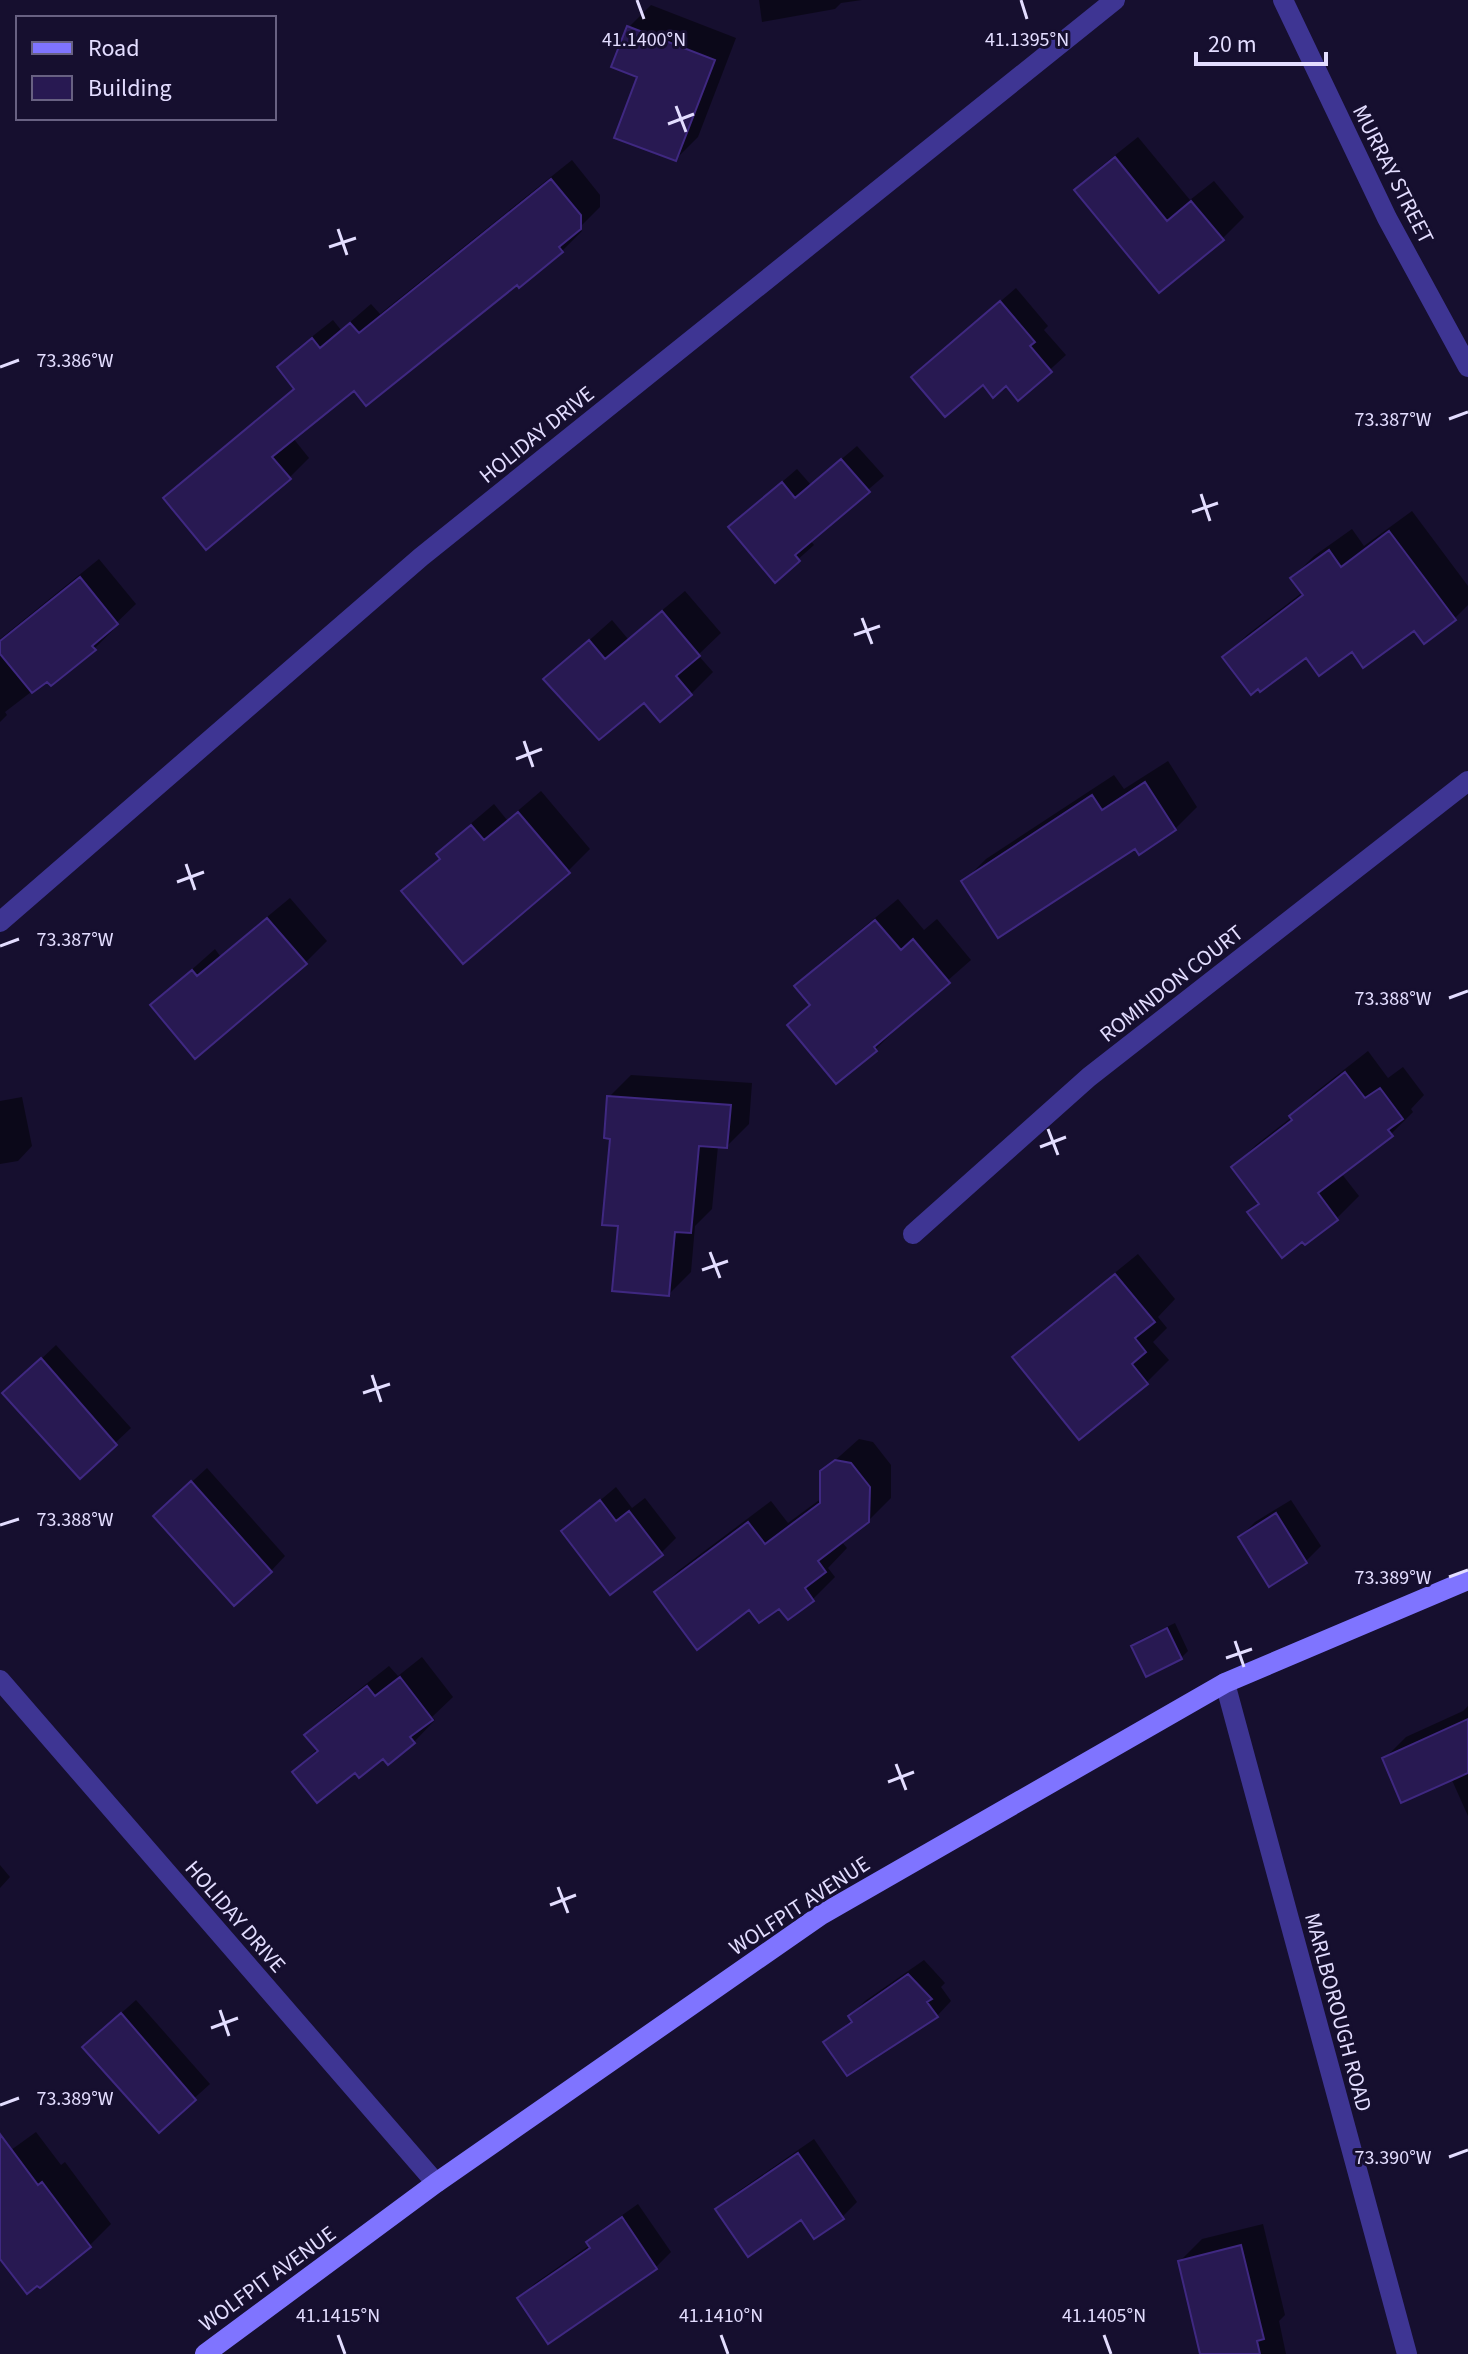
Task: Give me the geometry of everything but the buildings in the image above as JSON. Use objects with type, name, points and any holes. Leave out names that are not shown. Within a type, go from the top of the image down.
[{"type":"street","name":"HOLIDAY DRIVE","points":[[0,922],[421,557],[1115,0]]},
{"type":"street","name":"MURRAY STREET","points":[[1283,0],[1387,218],[1468,367]]},
{"type":"street","name":"ROMINDON COURT","points":[[913,1234],[1089,1077],[1468,781]]},
{"type":"street","name":"WOLFPIT AVENUE","points":[[205,2354],[436,2183],[821,1915],[1225,1683],[1468,1580]]},
{"type":"street","name":"HOLIDAY DRIVE","points":[[0,1680],[436,2183]]},
{"type":"street","name":"MARLBOROUGH ROAD","points":[[1225,1683],[1407,2354]]}]
